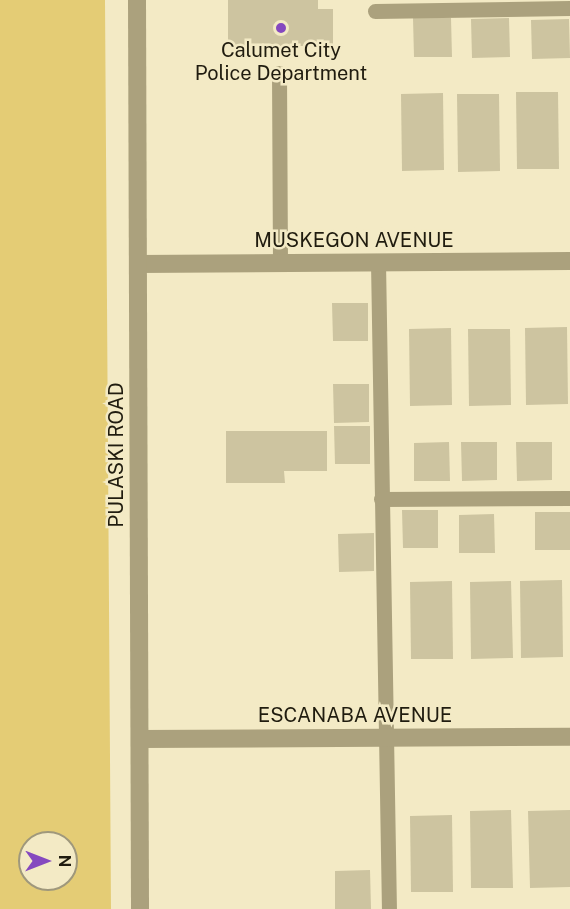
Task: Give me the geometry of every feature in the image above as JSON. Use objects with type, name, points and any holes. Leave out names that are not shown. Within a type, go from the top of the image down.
[{"type":"street","name":"PULASKI ROAD","points":[[136,0],[140,909]]},
{"type":"street","name":"MUSKEGON AVENUE","points":[[138,264],[570,261]]},
{"type":"street","name":"ESCANABA AVENUE","points":[[140,739],[570,736]]},
{"type":"lane","points":[[375,11],[570,8]]},
{"type":"lane","points":[[279,73],[280,263]]},
{"type":"lane","points":[[378,262],[389,909]]},
{"type":"lane","points":[[381,499],[570,498]]},
{"type":"shaded area","points":[[0,0],[105,0],[111,909],[0,909]]},
{"type":"building","name":"Calumet City Police Department","points":[[228,0],[318,0],[318,9],[333,9],[333,46],[228,46]]},
{"type":"building","points":[[413,18],[451,18],[452,57],[414,57]]},
{"type":"building","points":[[509,18],[510,57],[472,58],[471,19]]},
{"type":"building","points":[[569,19],[570,58],[532,59],[531,20]]},
{"type":"building","points":[[516,92],[558,92],[559,169],[517,169]]},
{"type":"building","points":[[443,93],[444,170],[402,171],[401,94]]},
{"type":"building","points":[[457,94],[499,94],[500,171],[458,172]]},
{"type":"building","points":[[332,303],[368,303],[368,341],[333,341]]},
{"type":"building","points":[[567,327],[568,404],[526,405],[525,328]]},
{"type":"building","points":[[451,328],[452,405],[410,406],[409,329]]},
{"type":"building","points":[[468,329],[510,329],[511,405],[469,406]]},
{"type":"building","points":[[333,384],[369,384],[369,422],[334,423]]},
{"type":"building","points":[[334,426],[370,426],[370,464],[335,464]]},
{"type":"building","points":[[226,431],[327,431],[327,471],[284,471],[285,483],[226,483]]},
{"type":"building","points":[[449,442],[450,481],[414,481],[414,443]]},
{"type":"building","points":[[461,442],[497,442],[497,480],[462,481]]},
{"type":"building","points":[[516,442],[552,442],[552,480],[517,481]]},
{"type":"building","points":[[402,510],[438,510],[438,548],[403,548]]},
{"type":"building","points":[[535,512],[570,512],[570,550],[535,550]]},
{"type":"building","points":[[494,514],[495,553],[459,553],[459,515]]},
{"type":"building","points":[[374,533],[374,571],[339,572],[338,534]]},
{"type":"building","points":[[562,580],[563,657],[521,658],[520,581]]},
{"type":"building","points":[[452,581],[453,659],[411,659],[410,582]]},
{"type":"building","points":[[511,581],[513,658],[471,659],[470,582]]},
{"type":"building","points":[[511,810],[513,888],[471,888],[470,811]]},
{"type":"building","points":[[570,810],[570,887],[530,888],[528,811]]},
{"type":"building","points":[[452,815],[453,892],[411,892],[410,816]]},
{"type":"building","points":[[370,870],[371,909],[335,909],[335,871]]},
{"type":"place","name":"Calumet City Police Department","points":[[281,28]]}]
